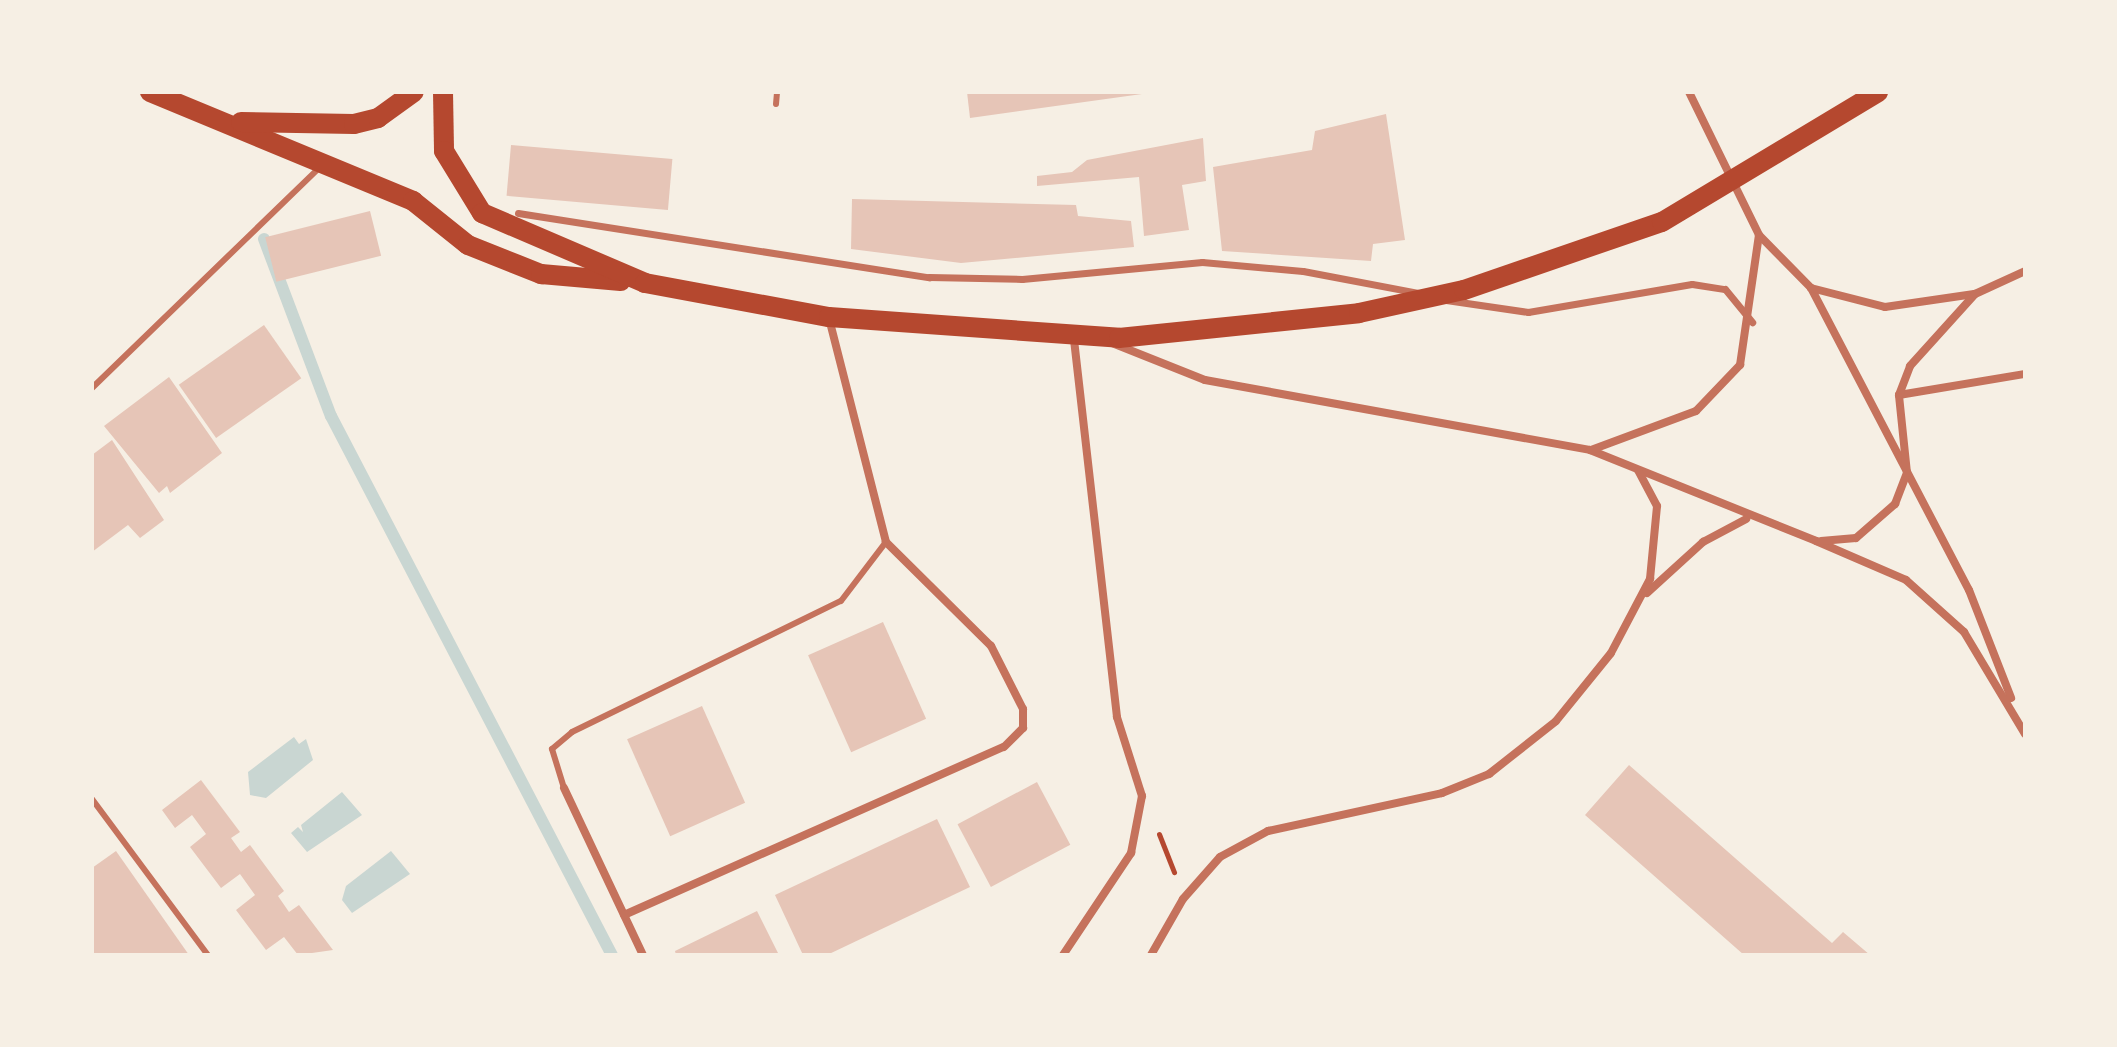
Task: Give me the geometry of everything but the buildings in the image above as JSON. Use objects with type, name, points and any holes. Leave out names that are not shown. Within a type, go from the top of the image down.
[{"type":"main road","points":[[150,92],[229,121],[413,201],[468,245],[541,274],[645,283],[829,317],[1074,336],[1251,328],[1464,290],[1662,222],[1878,92]]},
{"type":"main road","points":[[229,121],[354,124],[378,118],[414,92]]},
{"type":"main road","points":[[443,92],[444,151],[482,213],[645,283]]},
{"type":"street","points":[[1689,92],[1759,235],[1811,288],[1969,590],[2025,734]]},
{"type":"street","points":[[518,213],[978,281],[1202,262],[1303,271],[1528,312],[1692,284],[1725,289],[1752,322]]},
{"type":"street","points":[[1590,450],[1696,411],[1740,365],[1752,322],[1759,235]]},
{"type":"street","points":[[1811,288],[1885,307],[1975,294],[2025,271]]},
{"type":"street","points":[[1816,541],[1856,538],[1877,526],[1907,473],[1899,395],[1910,366],[1975,294]]},
{"type":"street","points":[[624,915],[1019,736],[1023,709],[991,646],[886,542],[829,317]]},
{"type":"street","points":[[1063,955],[1131,853],[1142,796],[1117,717],[1074,336]]},
{"type":"street","points":[[1096,336],[1205,380],[1590,450],[1746,519],[1816,541],[1906,580],[1964,632],[2017,713]]},
{"type":"street","points":[[1899,395],[2025,374]]},
{"type":"street","points":[[1151,955],[1183,899],[1220,857],[1268,831],[1442,793],[1489,774],[1581,696],[1643,596],[1658,546],[1657,506],[1637,469]]},
{"type":"street","points":[[1643,596],[1703,542],[1746,519]]},
{"type":"street","points":[[564,788],[643,955]]},
{"type":"lane","points":[[776,104],[777,92]]},
{"type":"lane","points":[[92,388],[324,163]]},
{"type":"lane","points":[[564,788],[552,749],[572,732],[841,601],[886,542]]},
{"type":"lane","points":[[92,799],[208,955]]},
{"type":"path","points":[[1142,796],[1183,899]]},
{"type":"shaded area","points":[[294,737],[299,744],[306,739],[313,760],[266,798],[250,795],[248,772]]},
{"type":"shaded area","points":[[342,792],[362,815],[307,852],[291,833],[298,827],[303,832],[301,825]]},
{"type":"shaded area","points":[[391,851],[410,874],[352,913],[342,900],[346,886]]},
{"type":"waterway","points":[[264,239],[331,416],[612,955]]}]
